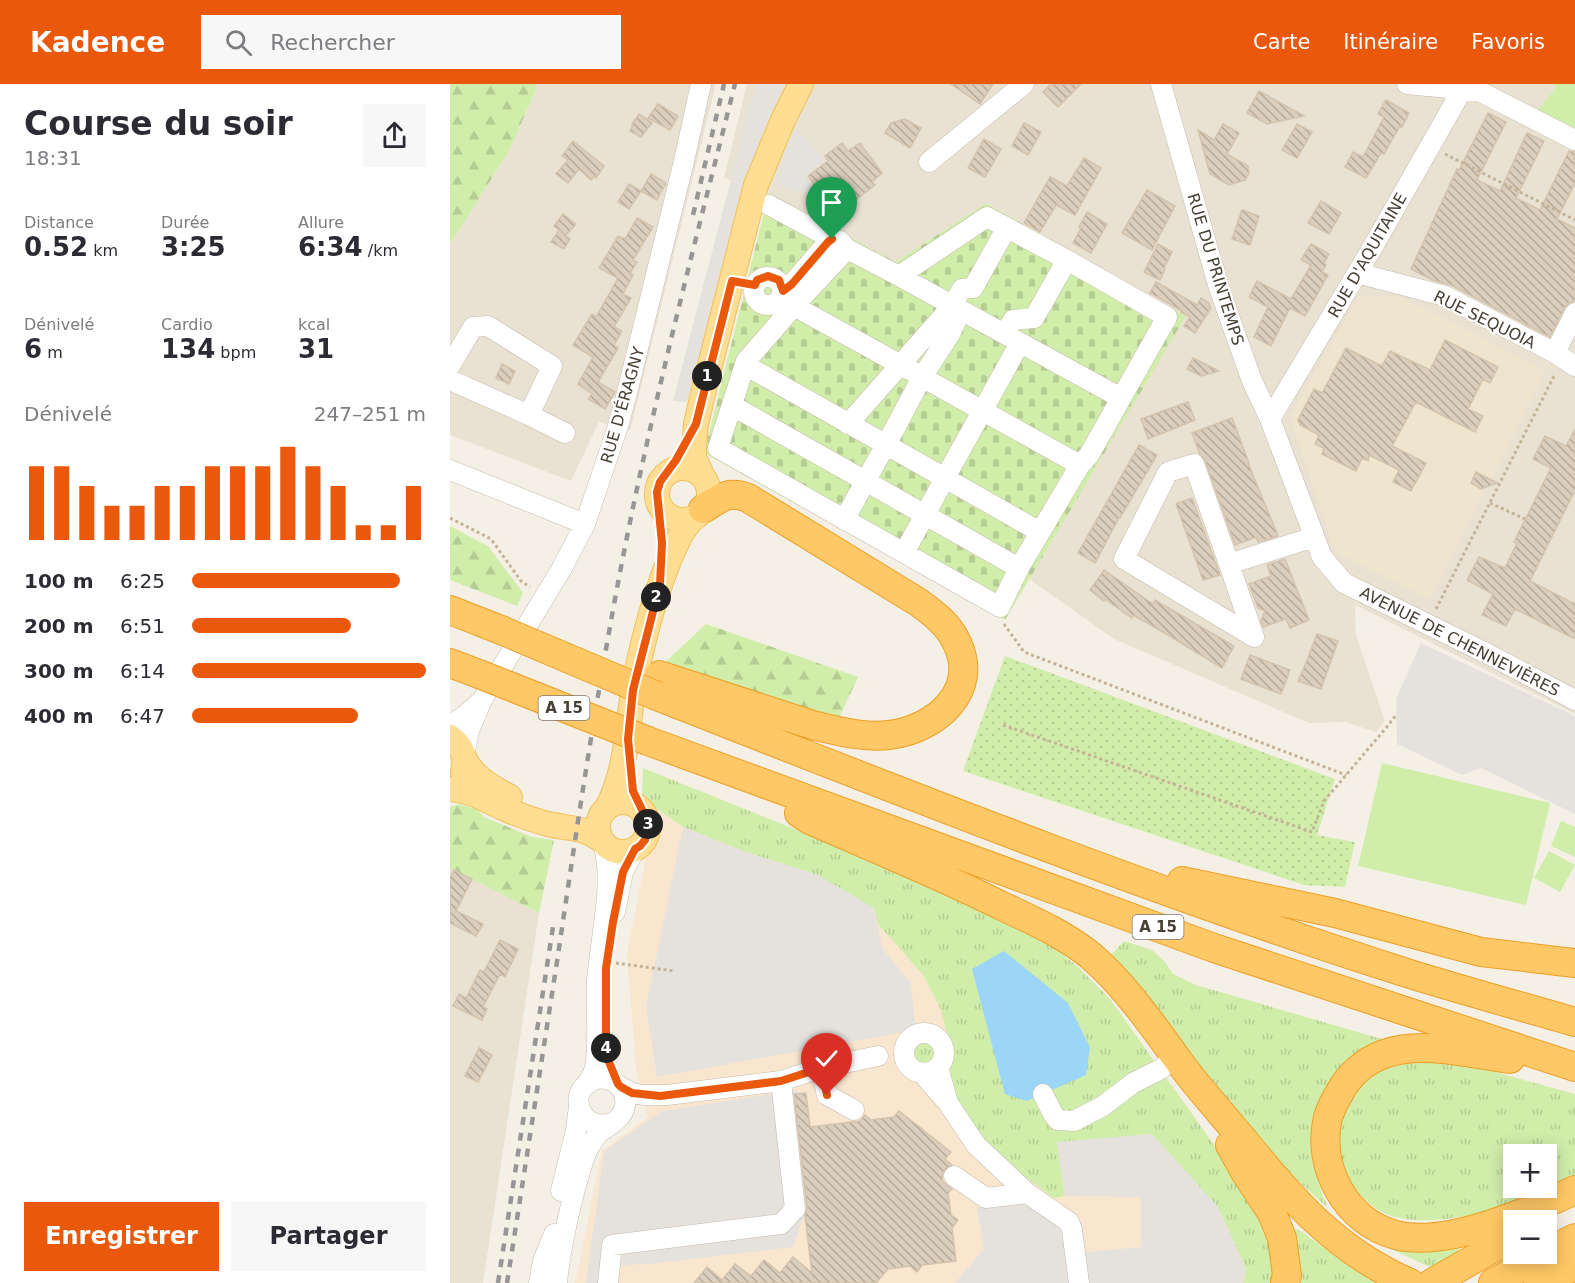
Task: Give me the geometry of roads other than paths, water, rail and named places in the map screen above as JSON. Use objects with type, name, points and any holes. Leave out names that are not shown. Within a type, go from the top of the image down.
[{"type":"highway","points":[[658,686],[842,732],[887,735],[904,732],[931,722],[951,704],[962,678],[961,653],[956,640],[940,619],[918,602],[748,498],[727,495],[700,513]]},
{"type":"highway","name":"A 15","points":[[450,610],[617,680],[658,686],[884,785],[1083,860],[1225,912],[1412,974],[1575,1022]]},
{"type":"highway","name":"A 15","points":[[450,663],[480,688],[744,777],[1214,948],[1575,1067]]},
{"type":"highway","points":[[744,777],[810,820],[966,888],[1061,935],[1090,956],[1113,977],[1208,1097],[1303,1210],[1357,1255],[1398,1278]]},
{"type":"highway","points":[[1083,860],[1335,913],[1481,952],[1575,963]]},
{"type":"highway","points":[[1575,1067],[1436,1049],[1407,1049],[1383,1054],[1363,1066],[1345,1082],[1329,1115],[1325,1149],[1332,1178],[1346,1202],[1358,1215],[1375,1227],[1397,1235],[1419,1237],[1440,1235],[1488,1225],[1513,1217],[1575,1190]]},
{"type":"highway","points":[[1208,1097],[1233,1152],[1272,1213],[1282,1238],[1286,1283]]},
{"type":"highway","points":[[1557,1211],[1575,1201]]},
{"type":"highway","points":[[1557,1231],[1575,1222]]},
{"type":"highway","points":[[1557,1248],[1575,1238]]},
{"type":"highway","points":[[1432,1283],[1503,1242]]},
{"type":"highway","points":[[1454,1283],[1503,1259]]},
{"type":"highway","points":[[1493,1283],[1528,1264]]},
{"type":"highway","points":[[1538,1283],[1575,1266]]},
{"type":"main road","points":[[464,757],[465,764],[461,776],[450,788],[466,792],[540,822],[588,831],[617,852],[625,853],[644,842],[648,832],[647,821],[633,791],[638,740],[633,690],[660,584],[688,524],[700,513],[708,501],[708,486],[694,458],[696,424],[756,185],[801,84]]},
{"type":"main road","points":[[660,584],[662,543],[658,487],[696,424]]},
{"type":"main road","points":[[666,474],[675,469],[685,468],[703,477]]},
{"type":"main road","points":[[658,502],[663,510],[676,519],[686,519],[700,513]]},
{"type":"main road","points":[[450,737],[460,746],[473,772],[484,782],[511,798],[535,808],[560,814],[581,815],[595,813],[614,804],[625,802],[642,811]]},
{"type":"main road","points":[[602,842],[598,833],[600,816],[606,809],[638,740]]},
{"type":"street","name":"RUE D'ÉRAGNY","points":[[450,725],[463,717],[480,688],[562,568],[585,524],[627,393],[701,84]]},
{"type":"street","points":[[930,162],[1024,84]]},
{"type":"street","name":"RUE DU PRINTEMPS","points":[[1161,84],[1219,288],[1252,381],[1282,451],[1322,557],[1344,583]]},
{"type":"street","points":[[1407,84],[1479,91],[1575,140]]},
{"type":"street","name":"RUE D'AQUITAINE","points":[[1269,419],[1357,273],[1462,90]]},
{"type":"street","points":[[770,205],[1121,398]]},
{"type":"street","points":[[839,244],[828,242],[792,284],[789,298],[746,361],[718,448],[1000,607],[1019,568],[1080,465],[1089,454],[1167,317],[987,217],[898,276]]},
{"type":"street","points":[[844,520],[923,377],[950,334],[962,290],[973,288],[1001,238]]},
{"type":"street","points":[[903,553],[983,411],[1013,339],[1012,320],[1034,318],[1067,260]]},
{"type":"street","name":"RUE SEQUOIA","points":[[1357,273],[1445,296],[1564,359]]},
{"type":"street","points":[[732,281],[755,285],[757,280],[768,276],[779,280],[789,298],[900,365],[1080,465]]},
{"type":"street","points":[[848,424],[900,365],[957,308]]},
{"type":"street","points":[[1564,359],[1575,313]]},
{"type":"street","points":[[450,366],[473,327],[488,326],[552,366],[529,415]]},
{"type":"street","points":[[745,365],[848,424],[883,450],[945,478],[1040,532]]},
{"type":"street","points":[[450,380],[529,415],[565,434]]},
{"type":"street","points":[[733,406],[1019,568]]},
{"type":"street","points":[[1194,464],[1229,564],[1254,637],[1124,559],[1168,472],[1194,464]]},
{"type":"street","points":[[450,470],[585,524]]},
{"type":"street","points":[[1229,564],[1314,537]]},
{"type":"street","name":"AVENUE DE CHENNEVIÈRES","points":[[1344,583],[1429,624],[1575,700]]},
{"type":"street","name":"RUE D'ÉRAGNY","points":[[464,757],[480,688]]},
{"type":"street","points":[[548,1283],[561,1189],[576,1130],[580,1094],[593,1075],[596,1060],[597,981],[607,871],[607,857],[602,842]]},
{"type":"street","points":[[579,1106],[584,1116],[600,1125],[616,1120],[626,1102],[609,1062],[606,1046],[607,962],[622,877],[635,849]]},
{"type":"street","points":[[557,1283],[562,1242],[586,1154],[599,1134],[616,1120],[645,1101],[660,1096],[781,1081],[821,1068],[878,1056],[914,1036],[926,1033],[938,1038],[944,1050],[942,1062],[922,1067],[878,1056]]},
{"type":"street","points":[[909,1040],[904,1051],[922,1067],[976,1144],[1027,1193],[1069,1222],[1079,1283]]},
{"type":"street","points":[[1043,1094],[1058,1120],[1074,1121],[1103,1106],[1133,1083],[1161,1070],[1175,1056]]},
{"type":"street","points":[[821,1068],[827,1095],[854,1110]]},
{"type":"street","points":[[586,1084],[604,1078],[612,1080],[632,1093],[660,1096]]},
{"type":"street","points":[[608,1283],[612,1245],[781,1224],[795,1209],[781,1081]]},
{"type":"street","points":[[954,1176],[986,1198],[1027,1193]]},
{"type":"street","points":[[566,1283],[570,1243],[569,1216]]},
{"type":"street","points":[[539,1283],[543,1261],[554,1234]]},
{"type":"water","points":[[1004,951],[1068,1003],[1090,1047],[1086,1075],[1027,1101],[1005,1094],[972,969]]},
{"type":"railway","points":[[693,215],[724,84]]},
{"type":"railway","points":[[507,1283],[584,782],[613,610],[654,412],[735,84]]},
{"type":"railway","points":[[498,1283],[553,927]]}]
